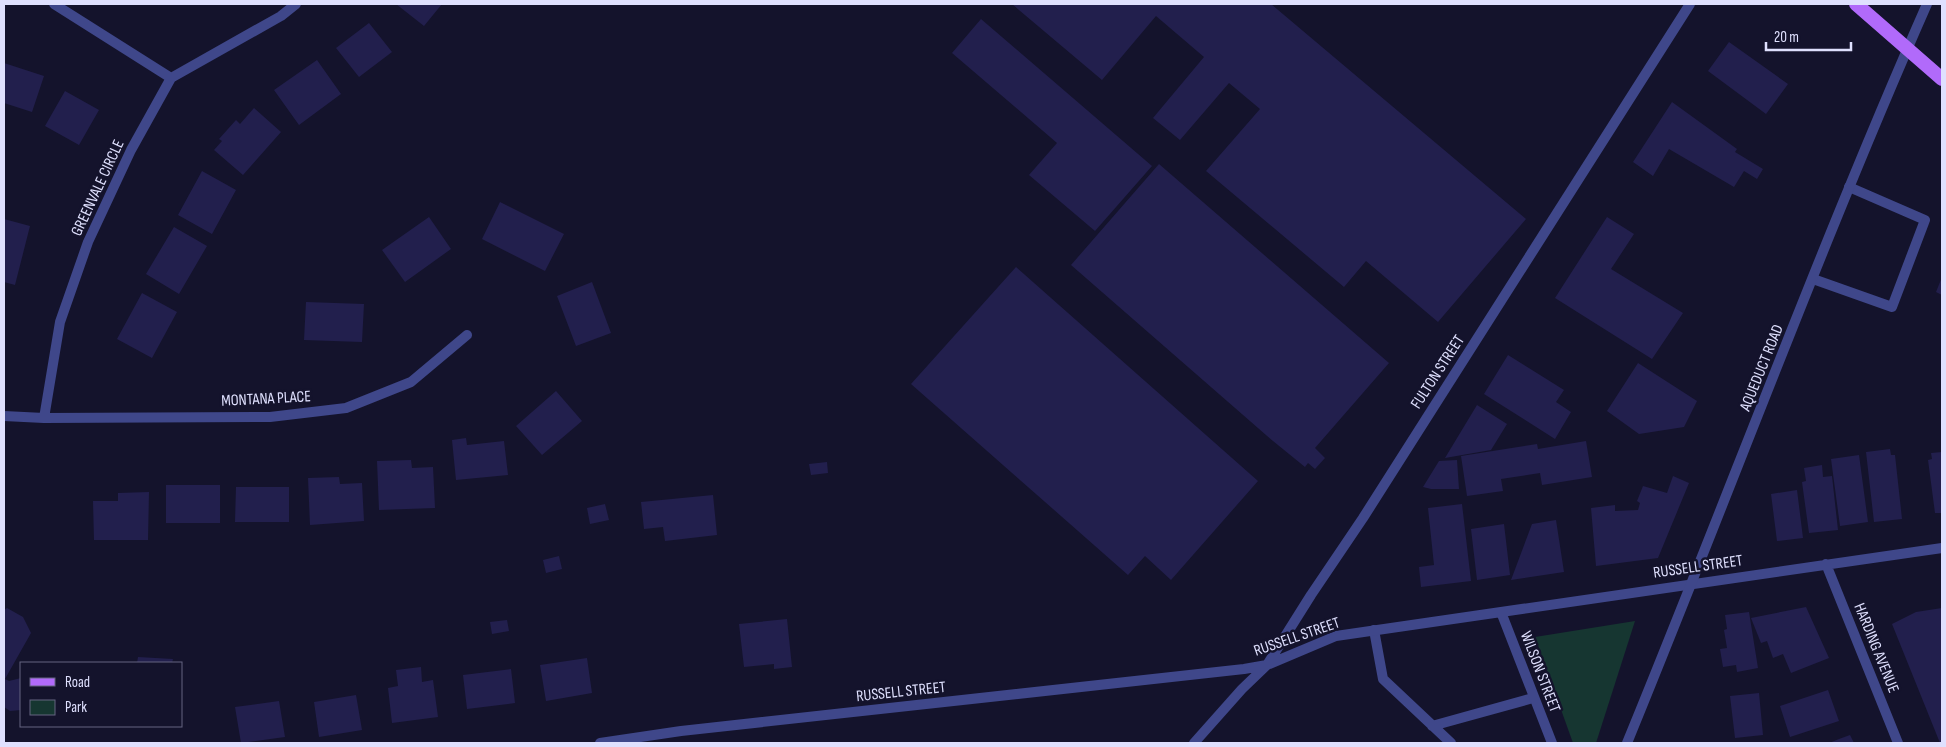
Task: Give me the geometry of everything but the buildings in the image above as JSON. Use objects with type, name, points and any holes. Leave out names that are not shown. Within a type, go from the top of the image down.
[{"type":"main road","points":[[1856,4],[1942,79]]},
{"type":"street","points":[[54,4],[171,78],[282,16],[296,4]]},
{"type":"street","name":"FULTON STREET","points":[[1194,743],[1242,689],[1267,665],[1363,518],[1690,4]]},
{"type":"street","name":"AQUEDUCT ROAD","points":[[1626,743],[1693,582],[1849,188],[1927,4]]},
{"type":"street","name":"GREENVALE CIRCLE","points":[[44,418],[60,322],[88,242],[131,150],[171,78]]},
{"type":"street","points":[[1813,279],[1892,306],[1925,220],[1849,188]]},
{"type":"street","name":"MONTANA PLACE","points":[[44,418],[270,417],[346,408],[411,382],[468,335]]},
{"type":"street","points":[[4,416],[44,418]]},
{"type":"street","name":"RUSSELL STREET","points":[[600,743],[681,731],[1267,665],[1336,636],[1693,582],[1942,548]]},
{"type":"street","name":"HARDING AVENUE","points":[[1826,564],[1898,743]]},
{"type":"street","name":"WILSON STREET","points":[[1501,612],[1552,743]]},
{"type":"street","points":[[1374,630],[1383,679],[1451,743]]},
{"type":"street","points":[[1432,726],[1534,698]]},
{"type":"green space","points":[[1635,621],[1596,743],[1573,743],[1535,637]]}]
